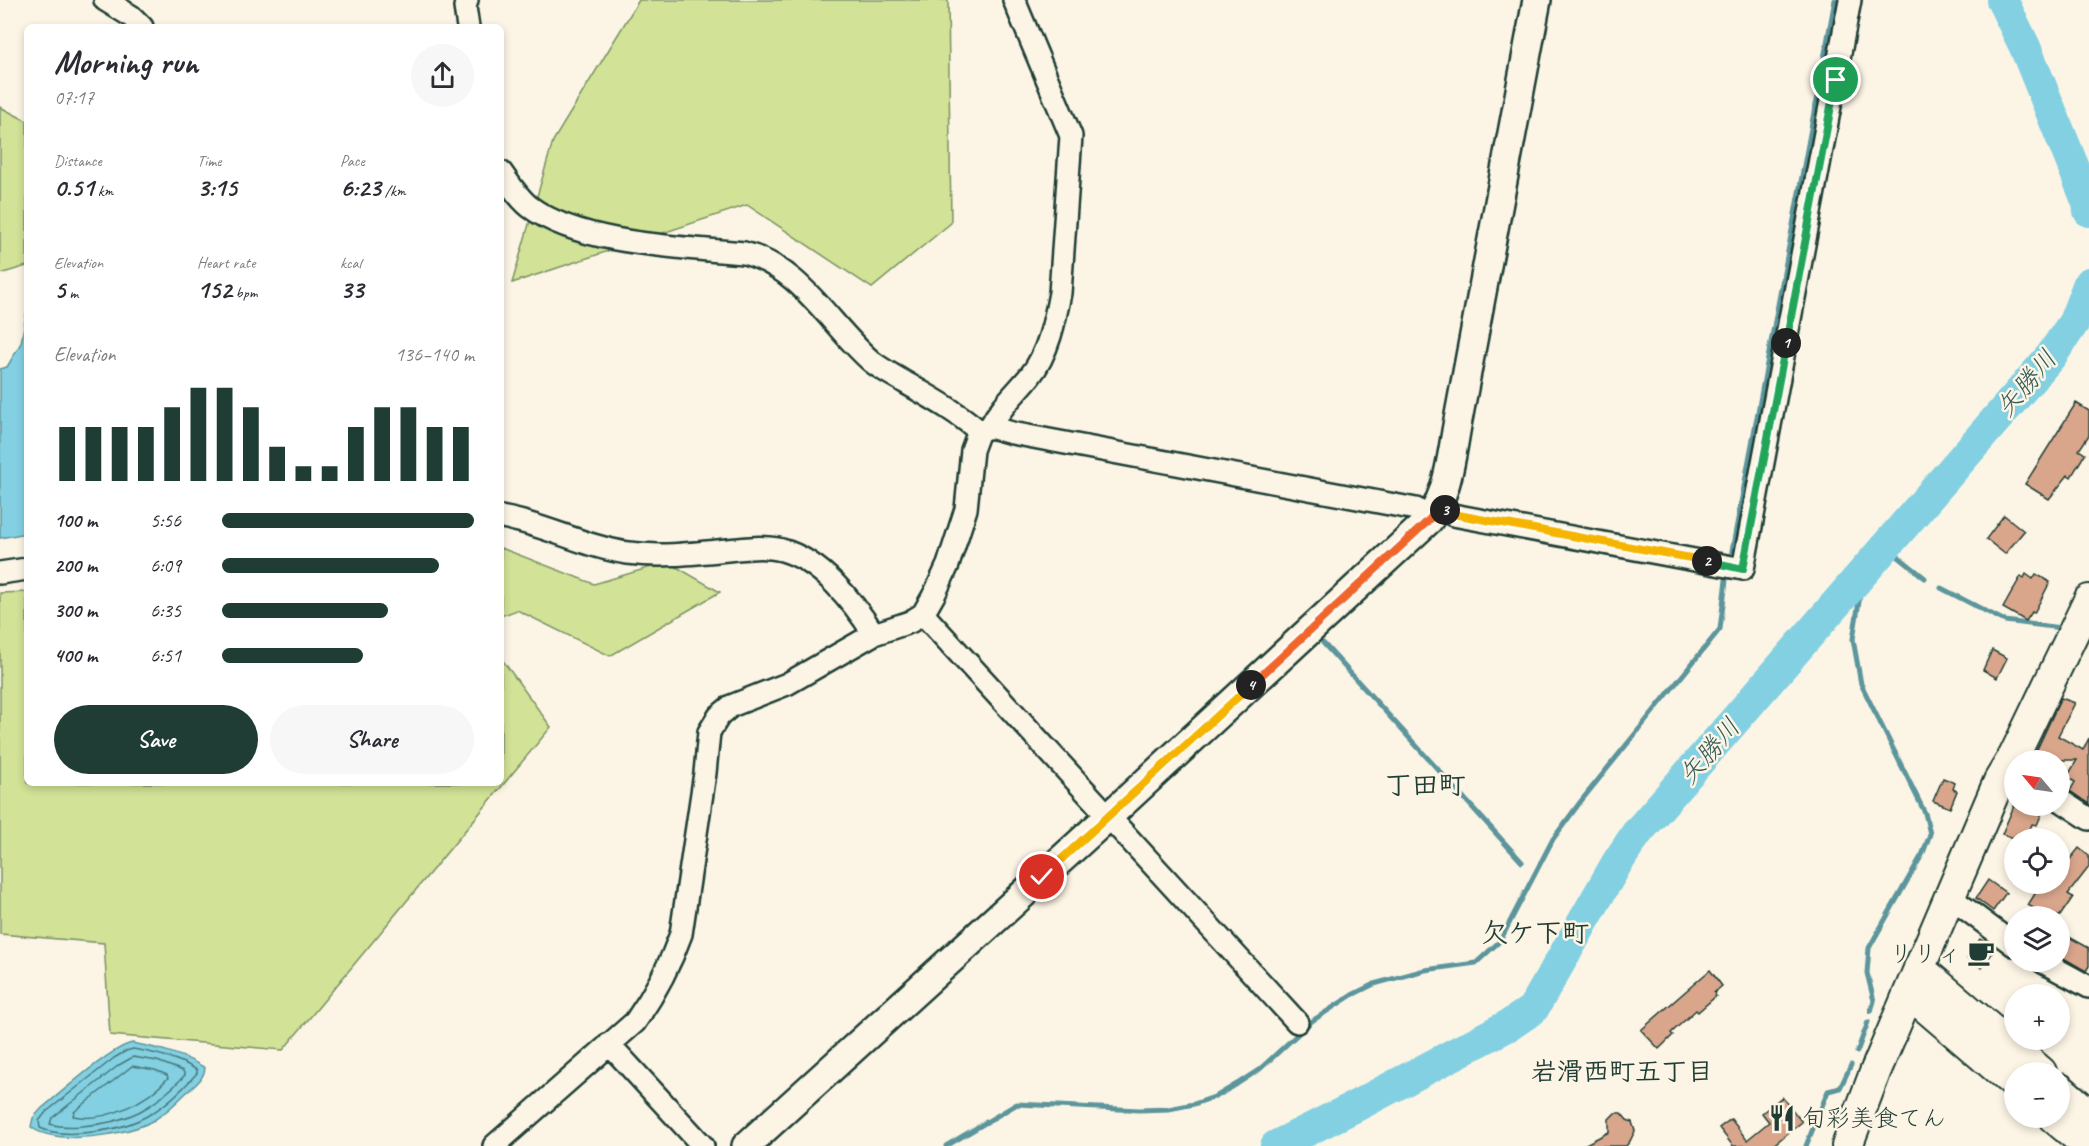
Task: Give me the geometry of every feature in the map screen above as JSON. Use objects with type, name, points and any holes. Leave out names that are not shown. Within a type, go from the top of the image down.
[{"type":"main road","points":[[2021,750],[2086,614]]},
{"type":"main road","points":[[1847,1146],[1876,1070],[1950,897],[2004,786]]},
{"type":"main road","points":[[1914,981],[2026,1062]]},
{"type":"main road","points":[[1914,981],[2004,1073]]},
{"type":"main road","points":[[2070,1098],[2089,1114]]},
{"type":"main road","points":[[2066,1128],[2088,1146]]},
{"type":"street","points":[[105,0],[131,16],[139,24]]},
{"type":"street","points":[[467,0],[465,7],[468,24]]},
{"type":"street","points":[[494,1146],[635,1022],[650,1000],[675,952],[681,934],[709,732],[718,716],[731,706],[787,684],[874,634],[910,622],[923,614],[948,565],[966,508],[972,450],[984,429],[1032,374],[1046,346],[1060,293],[1071,162],[1071,136],[1014,0]]},
{"type":"street","points":[[746,1146],[1108,817],[1434,513],[1446,483],[1537,0]]},
{"type":"street","points":[[504,176],[528,206],[554,222],[576,230],[626,240],[744,253],[760,257],[794,279],[871,361],[984,429],[1743,569],[1850,0]]},
{"type":"street","points":[[504,517],[522,520],[599,547],[627,553],[673,556],[756,548],[782,550],[805,561],[827,577],[859,611],[874,634]]},
{"type":"street","points":[[0,573],[24,569]]},
{"type":"street","points":[[923,614],[1297,1022]]},
{"type":"street","points":[[2070,807],[2089,819]]},
{"type":"street","points":[[1950,897],[2004,938]]},
{"type":"street","points":[[2061,972],[2089,987]]},
{"type":"street","points":[[609,1044],[703,1146]]},
{"type":"green space","points":[[639,0],[948,0],[951,223],[872,288],[747,205],[512,283],[553,141]]},
{"type":"green space","points":[[0,107],[24,119],[24,267],[0,274]]},
{"type":"green space","points":[[504,549],[594,584],[668,562],[720,592],[610,656],[517,610],[504,615]]},
{"type":"green space","points":[[24,592],[24,786],[502,786],[283,1050],[110,1035],[104,943],[0,934],[0,593]]},
{"type":"green space","points":[[504,662],[551,727],[504,784]]},
{"type":"water","points":[[24,326],[24,534],[0,538],[0,369],[7,367],[21,343]]},
{"type":"water","points":[[132,1043],[161,1049],[188,1059],[205,1068],[203,1076],[163,1114],[142,1126],[127,1131],[91,1137],[73,1137],[42,1133],[31,1127],[33,1118],[42,1108],[73,1082],[111,1053]]},
{"type":"building","points":[[2076,403],[2089,411],[2089,435],[2079,450],[2085,454],[2071,477],[2068,475],[2049,499],[2025,484]]},
{"type":"building","points":[[2004,515],[2024,531],[2005,554],[1986,539]]},
{"type":"building","points":[[2026,574],[2033,579],[2036,574],[2050,582],[2034,613],[2032,612],[2026,621],[2003,608],[2021,576],[2024,578]]},
{"type":"building","points":[[1992,650],[2007,658],[1997,678],[1983,670]]},
{"type":"building","points":[[2061,698],[2075,703],[2058,736],[2083,750],[2089,738],[2089,804],[2070,791],[2075,782],[2070,779],[2070,772],[2077,760],[2070,760],[2070,750],[2037,750]]},
{"type":"building","points":[[1943,778],[1955,783],[1953,789],[1957,791],[1950,808],[1933,801]]},
{"type":"building","points":[[2010,816],[2041,816],[2037,825],[2032,824],[2031,828],[2005,828]]},
{"type":"building","points":[[2079,848],[2089,856],[2089,867],[2070,891],[2070,859]]},
{"type":"building","points":[[1988,880],[2005,894],[1993,911],[1976,898]]},
{"type":"building","points":[[2035,894],[2068,894],[2073,897],[2067,906],[2028,905]]},
{"type":"building","points":[[2070,938],[2089,948],[2089,966],[2086,971],[2070,962]]},
{"type":"building","name":"リリィ","points":[[1980,939],[1995,949],[1982,968],[1967,958]]},
{"type":"building","points":[[1710,970],[1722,986],[1714,993],[1716,996],[1698,1012],[1696,1010],[1671,1033],[1673,1035],[1659,1049],[1641,1030]]},
{"type":"building","points":[[1782,1097],[1802,1122],[1772,1146],[1733,1146],[1719,1128],[1731,1119],[1747,1140],[1769,1122],[1762,1113]]},
{"type":"building","points":[[1615,1113],[1621,1113],[1632,1122],[1635,1131],[1626,1146],[1582,1146],[1609,1132],[1609,1119]]},
{"type":"waterway","points":[[1732,551],[1835,0]]},
{"type":"waterway","name":"矢勝川","points":[[2002,0],[2025,47],[2088,203],[2089,211]]},
{"type":"waterway","name":"矢勝川","points":[[1276,1146],[1511,1024],[1533,1009],[1617,863],[1637,833],[2051,356],[2074,322],[2089,283]]},
{"type":"waterway","points":[[1885,546],[1925,578]]},
{"type":"waterway","points":[[1871,1011],[1874,1001],[1867,973],[1869,948],[1923,853],[1930,834],[1925,813],[1861,684],[1853,639],[1860,595],[1877,555]]},
{"type":"waterway","points":[[946,1146],[1017,1104],[1139,1110],[1169,1109],[1194,1104],[1217,1096],[1260,1069],[1312,1021],[1352,995],[1374,984],[1425,970],[1476,963],[1500,941],[1553,839],[1720,629],[1726,580]]},
{"type":"waterway","points":[[1941,588],[2005,621],[2061,628]]},
{"type":"waterway","points":[[1323,643],[1522,862]]},
{"type":"waterway","points":[[1857,1052],[1868,1022]]},
{"type":"waterway","points":[[1806,1146],[1828,1091],[1840,1088],[1851,1065]]},
{"type":"place","name":"リリィ","points":[[1981,953]]},
{"type":"place","name":"旬彩美食てん","points":[[1782,1118]]},
{"type":"district","name":"丁田町","points":[[1425,785]]},
{"type":"district","name":"欠ケ下町","points":[[1535,933]]},
{"type":"district","name":"岩滑西町五丁目","points":[[1622,1071]]},
{"type":"route","points":[[1042,877],[1429,520],[1439,507],[1453,514],[1743,569],[1836,80]]}]
